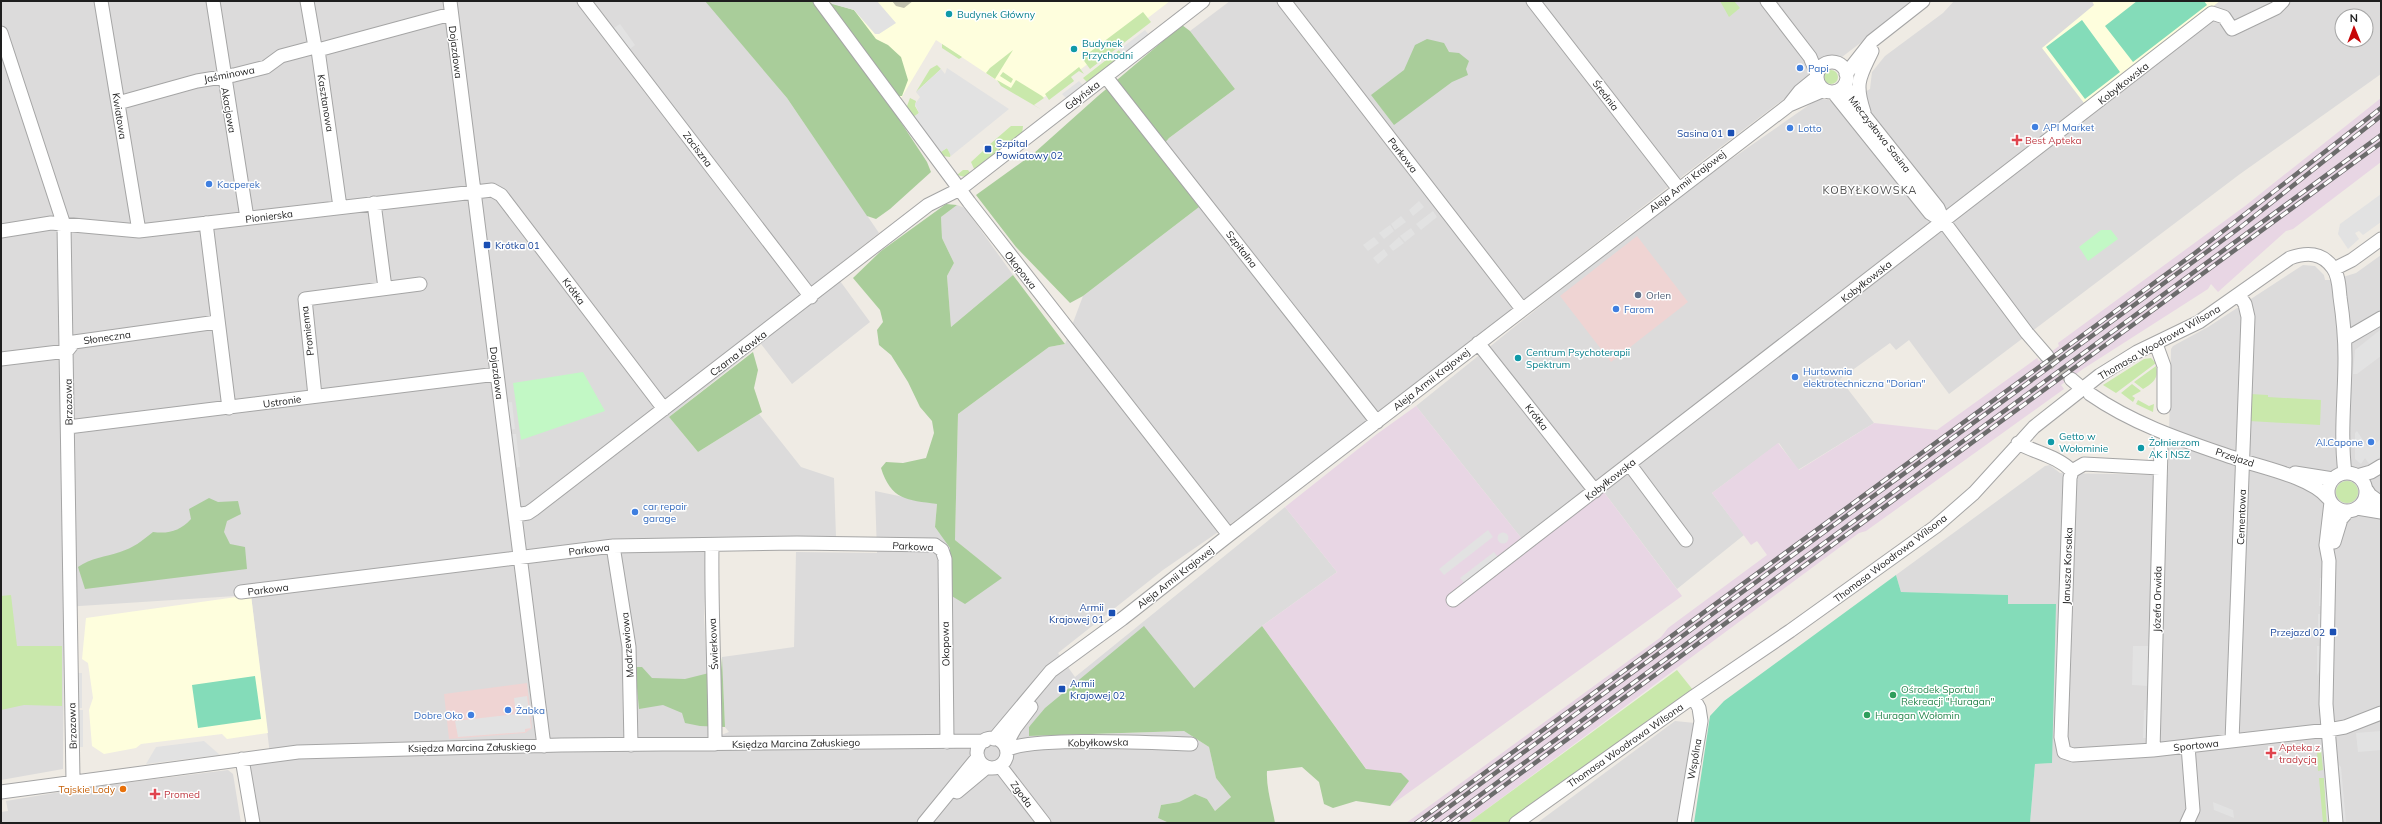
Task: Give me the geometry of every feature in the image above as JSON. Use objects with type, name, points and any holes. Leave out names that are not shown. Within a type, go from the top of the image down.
[{"type":"street","name":"Kwiatowa","points":[[101,1],[139,231]]},
{"type":"street","name":"Akacjowa","points":[[212,1],[247,218]]},
{"type":"street","name":"Kasztanowa","points":[[307,1],[316,49],[340,207]]},
{"type":"street","name":"Zaciszna","points":[[584,1],[810,298]]},
{"type":"street","name":"Okopowa","points":[[820,1],[960,189],[1228,535]]},
{"type":"street","name":"Gdyńska","points":[[960,189],[1204,1]]},
{"type":"street","name":"Parkowa","points":[[1284,1],[1522,309]]},
{"type":"street","name":"Średnia","points":[[1533,1],[1678,188]]},
{"type":"street","points":[[1767,1],[1810,57],[1823,70]]},
{"type":"street","name":"Aleja Armii Krajowej","points":[[989,740],[1051,671],[1074,655],[1228,535],[1377,422],[1678,188],[1789,105],[1800,91],[1823,70],[1859,46],[1876,38],[1923,1]]},
{"type":"street","name":"Kobyłkowska","points":[[1453,600],[2212,14],[2224,17],[2232,29],[2276,8],[2283,1]]},
{"type":"street","name":"Jaśminowa","points":[[118,103],[197,80],[266,67],[281,56],[316,49],[453,5]]},
{"type":"street","name":"Dojazdowa","points":[[453,5],[474,191],[544,746]]},
{"type":"street","name":"Brzozowa","points":[[1,33],[64,225],[73,780]]},
{"type":"street","name":"Aleja Armii Krajowej","points":[[1846,79],[1876,38]]},
{"type":"street","points":[[1865,115],[1859,90],[1860,76],[1876,38]]},
{"type":"street","points":[[1844,68],[1846,79],[1841,89],[1828,91],[1818,84],[1823,70],[1844,68]]},
{"type":"street","name":"Szpitalna","points":[[1106,77],[1377,422]]},
{"type":"street","name":"Mieczysława Sasina","points":[[1846,79],[1849,96],[1938,208],[1944,222],[2027,333],[2047,356]]},
{"type":"street","name":"Aleja Armii Krajowej","points":[[1789,105],[1828,91]]},
{"type":"street","name":"Mieczysława Sasina","points":[[1828,91],[1930,214],[1944,222]]},
{"type":"street","name":"Czarna Kawka","points":[[515,515],[528,513],[534,509],[928,206],[960,189]]},
{"type":"street","name":"Krótka","points":[[474,191],[492,190],[501,195],[664,409]]},
{"type":"street","name":"Pionierska","points":[[1,231],[42,224],[139,231],[474,191]]},
{"type":"street","points":[[374,203],[385,288]]},
{"type":"street","points":[[206,223],[217,322],[229,408]]},
{"type":"street","points":[[2345,476],[2342,444],[2345,339],[2338,278],[2334,269],[2352,260],[2381,239]]},
{"type":"street","name":"Thomasa Woodrowa Wilsona","points":[[1516,823],[1693,697],[1790,631],[1935,527],[1979,488],[2018,442],[2051,412],[2100,375],[2199,322],[2290,258],[2305,253],[2320,256],[2334,269]]},
{"type":"street","name":"Promienna","points":[[315,396],[305,299],[420,284]]},
{"type":"street","name":"Cementowa","points":[[2232,742],[2244,461],[2248,317],[2245,304],[2238,295]]},
{"type":"street","points":[[2345,339],[2381,318]]},
{"type":"street","name":"Słoneczna","points":[[1,359],[67,351],[74,342],[217,322]]},
{"type":"street","name":"Krótka","points":[[1478,343],[1595,491]]},
{"type":"street","points":[[2156,344],[2164,366],[2164,407]]},
{"type":"street","name":"Ustronie","points":[[68,427],[497,374]]},
{"type":"street","name":"Przejazd","points":[[2090,394],[2103,403],[2144,425],[2244,461],[2280,471],[2321,490],[2330,500]]},
{"type":"street","points":[[2018,442],[2031,450],[2065,464],[2072,471],[2084,464],[2160,468]]},
{"type":"street","name":"Józefa Orwida","points":[[2153,750],[2161,448]]},
{"type":"street","points":[[1630,464],[1686,540]]},
{"type":"street","points":[[2329,561],[2326,545],[2330,500],[2328,488],[2345,476],[2371,472],[2381,466]]},
{"type":"street","name":"Janusza Korsaka","points":[[2064,752],[2061,737],[2070,478],[2072,471]]},
{"type":"street","name":"Przejazd","points":[[2280,471],[2345,476]]},
{"type":"street","points":[[2345,476],[2363,482],[2370,495],[2381,503]]},
{"type":"street","points":[[2336,823],[2328,730],[2326,648],[2329,561],[2337,528],[2352,509],[2363,501],[2366,489]]},
{"type":"street","points":[[2330,500],[2338,509],[2381,512]]},
{"type":"street","name":"Parkowa","points":[[241,592],[614,546],[797,542],[930,545],[940,548]]},
{"type":"street","name":"Świerkowa","points":[[712,545],[711,618],[715,674],[715,744]]},
{"type":"street","name":"Modrzewiowa","points":[[614,546],[629,647],[631,745]]},
{"type":"street","name":"Okopowa","points":[[940,548],[945,559],[947,742]]},
{"type":"street","name":"Aleja Armii Krajowej","points":[[1006,748],[1015,728],[1074,655]]},
{"type":"street","name":"Wspólna","points":[[1684,823],[1701,721],[1699,708],[1693,697]]},
{"type":"street","name":"Sportowa","points":[[2064,752],[2073,755],[2153,750],[2232,742],[2345,727],[2381,713]]},
{"type":"street","points":[[924,823],[989,740],[1006,748],[1006,759],[1000,766],[987,767],[937,808]]},
{"type":"street","name":"Księdza Marcina Załuskiego","points":[[1,792],[73,780],[298,752],[544,746],[947,742],[989,740]]},
{"type":"street","name":"Kobyłkowska","points":[[1006,748],[1018,745],[1122,741],[1191,744]]},
{"type":"street","name":"Księdza Marcina Załuskiego","points":[[947,742],[960,744],[978,755]]},
{"type":"street","points":[[2187,823],[2193,810],[2188,746]]},
{"type":"street","points":[[978,755],[987,767]]},
{"type":"street","points":[[242,759],[253,823]]},
{"type":"street","name":"Zgoda","points":[[1000,766],[1044,823]]},
{"type":"shaded area","points":[[1,1],[706,1],[787,98],[879,233],[832,270],[870,322],[792,384],[761,344],[669,417],[698,452],[759,414],[801,467],[834,478],[836,537],[708,538],[704,617],[711,731],[708,740],[729,732],[725,727],[722,657],[794,647],[796,552],[877,553],[875,491],[937,504],[935,527],[950,547],[950,595],[1001,578],[955,540],[958,414],[1049,347],[1065,344],[1083,296],[1199,207],[1157,152],[1169,138],[1235,89],[1190,31],[1230,1],[1915,1],[1842,57],[1824,60],[1812,70],[1810,79],[1663,191],[1272,495],[1163,570],[1058,653],[1075,677],[1285,507],[1337,572],[1262,626],[1194,688],[1029,726],[1029,736],[1184,731],[1209,747],[1216,778],[1231,797],[1215,811],[1207,799],[1195,794],[1179,802],[1161,805],[1158,818],[1169,823],[253,823],[242,759],[270,755],[251,595],[64,607],[63,769],[1,780]]},
{"type":"shaded area","points":[[824,1],[1170,1],[1034,105],[936,40],[900,100]]},
{"type":"shaded area","points":[[830,1],[877,1],[896,23],[879,34],[875,34],[854,10],[832,4]]},
{"type":"shaded area","points":[[892,1],[913,1],[904,8],[896,6]]},
{"type":"shaded area","points":[[1954,1],[2381,1],[2381,74],[2240,174],[1949,394],[1909,340],[1896,350],[1890,343],[1840,379],[1874,423],[1798,470],[1779,443],[1712,493],[1744,535],[1677,589],[1600,487],[1526,544],[1416,406],[1671,201],[1819,98],[1829,100],[1839,107],[1870,89],[1872,72],[1885,56],[1943,13]]},
{"type":"shaded area","points":[[2092,1],[2220,1],[2084,103],[2042,48],[2094,5]]},
{"type":"shaded area","points":[[620,24],[635,45],[630,49],[614,28]]},
{"type":"shaded area","points":[[1145,30],[1150,36],[1123,56],[1119,50]]},
{"type":"shaded area","points":[[947,68],[1009,109],[951,156],[947,148],[941,152],[913,117],[919,113],[915,104],[920,97],[916,92],[941,69],[945,74]]},
{"type":"shaded area","points":[[1079,81],[1084,86],[1067,99],[1062,94]]},
{"type":"shaded area","points":[[2381,98],[2381,162],[2293,229],[2286,231],[2218,292],[2211,284],[2208,289],[2083,369],[2061,385],[2064,389],[1866,531],[1859,533],[1468,823],[1406,823],[1661,637],[1668,628],[1767,555],[1757,541],[1751,545],[1712,493],[1778,443],[1799,470],[1874,423],[1937,430],[2037,358],[2039,361],[2059,346],[2058,343],[2245,206]]},
{"type":"shaded area","points":[[2381,194],[2381,222],[2363,235],[2359,231],[2355,233],[2359,239],[2348,249],[2338,234],[2340,224]]},
{"type":"shaded area","points":[[1419,201],[1424,207],[1413,216],[1409,210]]},
{"type":"shaded area","points":[[957,205],[965,208],[1013,275],[951,327],[947,276],[954,263],[942,238],[941,217]]},
{"type":"shaded area","points":[[1433,211],[1437,217],[1421,230],[1416,224]]},
{"type":"shaded area","points":[[1401,216],[1406,222],[1395,230],[1391,224]]},
{"type":"shaded area","points":[[1390,225],[1394,231],[1384,239],[1379,233]]},
{"type":"shaded area","points":[[1411,228],[1415,234],[1405,242],[1400,236]]},
{"type":"shaded area","points":[[1637,236],[1688,302],[1611,362],[1560,296]]},
{"type":"shaded area","points":[[1374,237],[1379,243],[1368,251],[1363,245]]},
{"type":"shaded area","points":[[1399,237],[1404,243],[1393,251],[1389,246]]},
{"type":"shaded area","points":[[1384,249],[1388,255],[1378,264],[1373,258]]},
{"type":"shaded area","points":[[2381,255],[2381,823],[2030,823],[2035,764],[2051,763],[2008,604],[2008,595],[1901,592],[1896,575],[2045,466],[2050,465],[2060,473],[2168,475],[2171,349],[2173,346],[2208,327],[2303,265],[2315,266],[2324,275],[2325,280],[2333,280],[2356,273]]},
{"type":"shaded area","points":[[2380,330],[2381,356],[2357,374],[2353,374],[2355,350]]},
{"type":"shaded area","points":[[512,402],[515,429],[508,430],[505,403]]},
{"type":"shaded area","points":[[1416,406],[1526,544],[1600,487],[1682,596],[1390,806],[1367,770],[1262,626],[1337,572],[1285,507],[1377,434]]},
{"type":"shaded area","points":[[2357,431],[2367,446],[2371,447],[2381,439],[2381,456],[2370,465],[2365,458],[2361,464],[2355,459],[2355,433]]},
{"type":"shaded area","points":[[509,434],[516,434],[520,467],[513,468]]},
{"type":"shaded area","points":[[1488,530],[1493,537],[1444,575],[1439,569]]},
{"type":"shaded area","points":[[1503,532],[1507,534],[1509,538],[1507,542],[1503,544],[1499,542],[1497,538],[1499,534]]},
{"type":"shaded area","points":[[1494,552],[1499,559],[1465,584],[1460,578]]},
{"type":"shaded area","points":[[2320,578],[2322,578],[2322,606],[2319,606]]},
{"type":"shaded area","points":[[251,595],[268,733],[227,739],[222,734],[141,744],[136,748],[104,754],[92,746],[89,710],[93,698],[88,663],[82,659],[86,618]]},
{"type":"shaded area","points":[[2318,614],[2322,614],[2321,639],[2318,639]]},
{"type":"shaded area","points":[[2133,646],[2148,646],[2147,686],[2132,685]]},
{"type":"shaded area","points":[[2317,646],[2321,646],[2321,667],[2317,676]]},
{"type":"shaded area","points":[[75,673],[82,673],[82,708],[75,708]]},
{"type":"shaded area","points":[[527,683],[532,728],[525,733],[449,739],[444,694]]},
{"type":"shaded area","points":[[527,696],[531,728],[525,729],[525,732],[458,737],[455,721],[516,714],[514,698]]},
{"type":"shaded area","points":[[75,710],[83,710],[83,747],[75,747]]},
{"type":"shaded area","points":[[2144,710],[2151,710],[2150,738],[2143,738]]},
{"type":"shaded area","points":[[1675,721],[1695,723],[1678,823],[1537,823]]},
{"type":"shaded area","points":[[2381,731],[2381,750],[2358,752],[2356,733]]},
{"type":"shaded area","points":[[204,741],[220,755],[146,764],[156,747]]},
{"type":"shaded area","points":[[2337,763],[2341,767],[2346,823],[2342,823]]},
{"type":"shaded area","points":[[228,770],[233,774],[241,823],[1,823],[1,812],[8,811],[6,801],[84,788]]},
{"type":"shaded area","points":[[2328,777],[2332,823],[2327,823],[2324,778]]},
{"type":"shaded area","points":[[2213,802],[2233,810],[2234,818],[2214,810]]},
{"type":"green space","points":[[705,1],[824,1],[854,10],[876,39],[888,45],[901,57],[908,80],[902,96],[898,96],[872,78],[927,162],[931,172],[890,209],[876,219],[867,216],[787,98]]},
{"type":"green space","points":[[1720,1],[1734,1],[1740,8],[1729,17]]},
{"type":"green space","points":[[2137,1],[2204,1],[2207,5],[2133,62],[2105,26]]},
{"type":"green space","points":[[1143,12],[1151,22],[1090,69],[1082,58]]},
{"type":"green space","points":[[2082,20],[2120,72],[2085,99],[2046,47]]},
{"type":"green space","points":[[1182,25],[1190,31],[1235,89],[1169,138],[1157,152],[1199,207],[1083,296],[1070,303],[1016,247],[976,195],[1033,154],[1098,96]]},
{"type":"green space","points":[[1427,39],[1444,43],[1449,52],[1459,53],[1469,61],[1466,69],[1468,75],[1452,82],[1394,125],[1371,95],[1404,70],[1415,45]]},
{"type":"green space","points":[[942,44],[962,57],[959,59],[942,48]]},
{"type":"green space","points":[[1013,50],[995,79],[986,73],[990,68]]},
{"type":"green space","points":[[1119,50],[1123,56],[1088,83],[1083,78]]},
{"type":"green space","points":[[937,65],[941,69],[916,92],[930,69]]},
{"type":"green space","points":[[1079,67],[1084,74],[1079,71],[1071,77],[1074,81],[1049,100],[1045,94]]},
{"type":"green space","points":[[1831,70],[1836,72],[1838,77],[1836,82],[1831,84],[1826,82],[1824,77],[1826,72]]},
{"type":"green space","points":[[1003,72],[1013,79],[1011,83],[1000,76]]},
{"type":"green space","points":[[997,80],[1011,88],[1016,80],[1042,96],[1044,98],[1034,105],[1042,110],[1001,86]]},
{"type":"green space","points":[[910,98],[916,101],[915,106],[919,113],[914,117],[940,152],[947,148],[951,154],[950,157],[943,156],[907,111]]},
{"type":"green space","points":[[1011,126],[1023,126],[1022,134],[975,171],[971,162],[984,150],[986,152],[991,148],[989,145]]},
{"type":"green space","points":[[963,170],[968,170],[971,174],[965,177],[957,175]]},
{"type":"green space","points":[[946,204],[957,205],[941,217],[942,238],[954,263],[947,276],[951,327],[1013,275],[1065,344],[1049,347],[958,414],[955,540],[1002,578],[965,604],[950,595],[950,548],[935,527],[937,504],[909,499],[895,492],[885,479],[881,468],[886,462],[903,463],[926,458],[934,433],[932,421],[920,407],[908,382],[891,355],[879,345],[877,330],[883,322],[880,310],[853,278],[881,251]]},
{"type":"green space","points":[[2101,230],[2111,230],[2118,239],[2088,261],[2079,247]]},
{"type":"green space","points":[[753,352],[758,370],[754,388],[762,412],[698,452],[669,417]]},
{"type":"green space","points":[[2151,358],[2156,363],[2116,393],[2103,385],[2144,359]]},
{"type":"green space","points":[[2156,366],[2157,374],[2150,385],[2143,389],[2134,382]]},
{"type":"green space","points":[[583,372],[605,411],[521,440],[513,383]]},
{"type":"green space","points":[[2132,384],[2141,391],[2132,396],[2135,398],[2133,402],[2121,393]]},
{"type":"green space","points":[[2250,394],[2268,395],[2268,397],[2321,400],[2320,425],[2249,421]]},
{"type":"green space","points":[[2138,400],[2149,406],[2154,404],[2153,412],[2136,404]]},
{"type":"green space","points":[[2347,481],[2355,484],[2358,492],[2355,500],[2347,503],[2339,500],[2336,492],[2339,484]]},
{"type":"green space","points":[[209,498],[218,502],[238,501],[241,514],[227,521],[224,532],[230,544],[245,547],[247,569],[85,589],[78,567],[93,560],[129,548],[153,532],[169,532],[178,529],[191,519],[189,509]]},
{"type":"green space","name":"Ośrodek Sportu i Rekreacji \"Huragan\"","points":[[1896,575],[1901,592],[2008,595],[2008,604],[2056,604],[2052,763],[2035,764],[2030,823],[1694,823],[1710,716],[1724,701]]},
{"type":"green space","points":[[11,595],[17,646],[62,646],[62,706],[24,705],[1,710],[1,596]]},
{"type":"green space","points":[[1144,626],[1194,688],[1262,626],[1366,769],[1401,773],[1409,781],[1390,806],[1356,801],[1333,808],[1324,804],[1319,782],[1302,767],[1267,771],[1268,790],[1275,823],[1169,823],[1158,818],[1161,805],[1179,802],[1195,794],[1207,799],[1215,811],[1231,797],[1216,778],[1209,747],[1184,731],[1029,736],[1029,727],[1045,708]]},
{"type":"green space","points":[[722,657],[725,727],[700,726],[685,723],[682,713],[663,705],[639,709],[635,667],[642,667],[652,678],[685,679],[721,670]]},
{"type":"green space","points":[[1677,670],[1693,690],[1508,823],[1468,823]]},
{"type":"green space","points":[[255,676],[261,719],[198,728],[192,685]]},
{"type":"green space","points":[[2321,749],[2323,770],[2318,771],[2317,750]]},
{"type":"green space","points":[[2319,778],[2324,778],[2327,823],[2323,823]]},
{"type":"tunnel","points":[[2047,356],[2071,379]]},
{"type":"railway","points":[[1416,823],[2195,253],[2381,108]]},
{"type":"railway","points":[[1427,823],[2242,226],[2381,116]]},
{"type":"railway","points":[[1442,823],[2381,135]]},
{"type":"railway","points":[[1453,823],[2381,143]]},
{"type":"place","name":"Budynek Główny","points":[[949,14]]},
{"type":"place","name":"Budynek Przychodni","points":[[1074,49]]},
{"type":"place","name":"Papi","points":[[1800,68]]},
{"type":"place","name":"API Market","points":[[2035,127]]},
{"type":"place","name":"Lotto","points":[[1790,128]]},
{"type":"place","name":"Sasina 01","points":[[1731,133]]},
{"type":"place","name":"Best Apteka","points":[[2017,140]]},
{"type":"place","name":"Szpital Powiatowy 02","points":[[988,149]]},
{"type":"place","name":"Kacperek","points":[[209,184]]},
{"type":"place","name":"Krótka 01","points":[[487,245]]},
{"type":"place","name":"Orlen","points":[[1638,295]]},
{"type":"place","name":"Farom","points":[[1616,309]]},
{"type":"place","name":"Centrum Psychoterapii Spektrum","points":[[1518,358]]},
{"type":"place","name":"Hurtownia elektrotechniczna \"Dorian\"","points":[[1795,377]]},
{"type":"place","name":"Getto w Wołominie","points":[[2051,442]]},
{"type":"place","name":"Al.Capone","points":[[2371,442]]},
{"type":"place","name":"Żołnierzom AK i NSZ","points":[[2141,448]]},
{"type":"place","name":"car repair garage","points":[[635,512]]},
{"type":"place","name":"Armii Krajowej 01","points":[[1112,613]]},
{"type":"place","name":"Przejazd 02","points":[[2333,632]]},
{"type":"place","name":"Armii Krajowej 02","points":[[1062,689]]},
{"type":"place","name":"Ośrodek Sportu i Rekreacji \"Huragan\"","points":[[1893,695]]},
{"type":"place","name":"Żabka","points":[[508,710]]},
{"type":"place","name":"Dobre Oko","points":[[471,715]]},
{"type":"place","name":"Huragan Wołomin","points":[[1867,715]]},
{"type":"place","name":"Apteka z tradycją","points":[[2271,753]]},
{"type":"place","name":"Tajskie Lody","points":[[123,789]]},
{"type":"place","name":"Promed","points":[[155,794]]},
{"type":"district","name":"KOBYŁKOWSKA","points":[[1870,190]]}]
